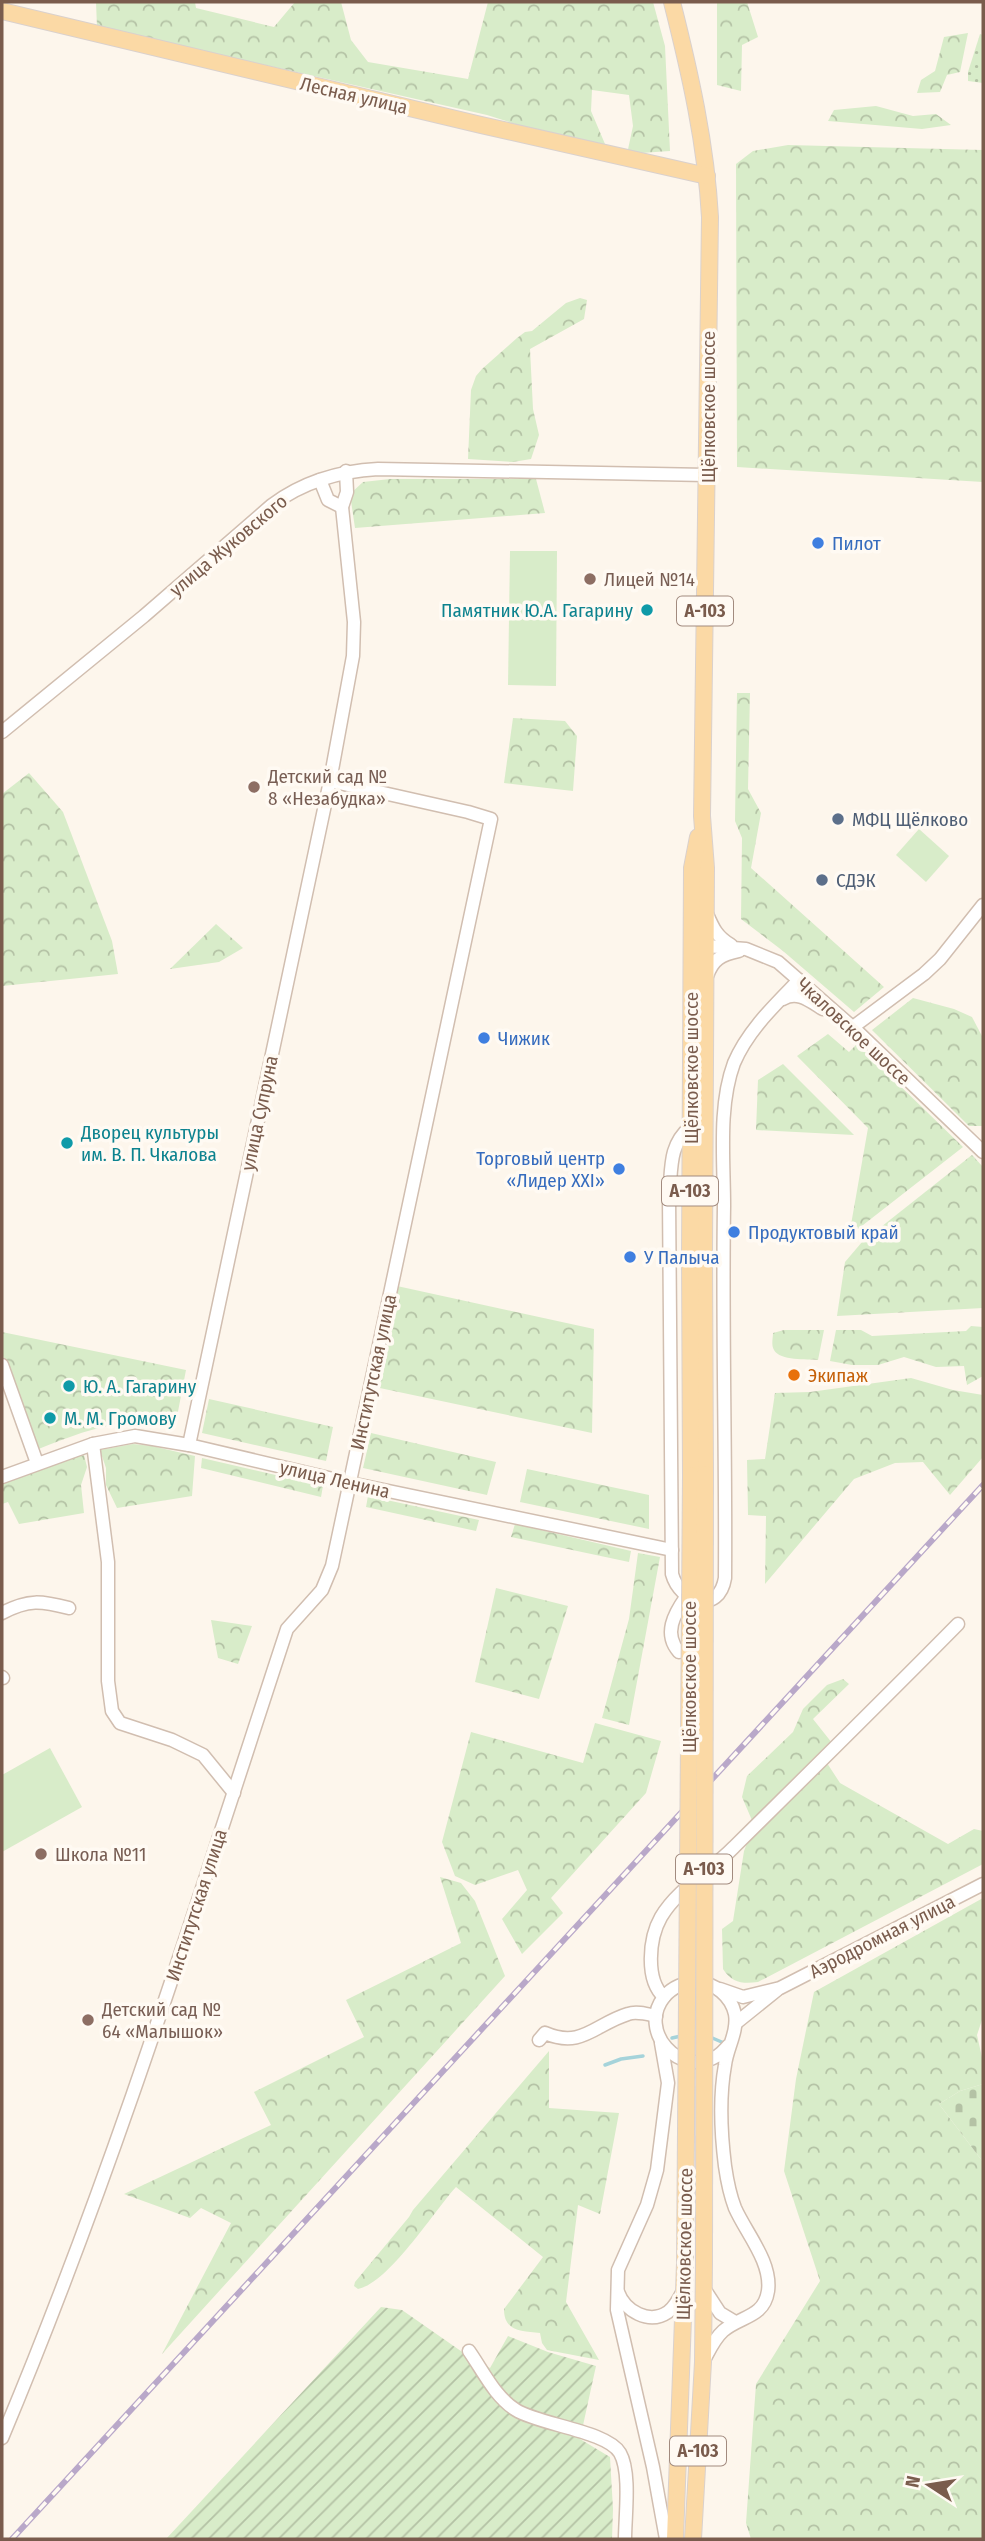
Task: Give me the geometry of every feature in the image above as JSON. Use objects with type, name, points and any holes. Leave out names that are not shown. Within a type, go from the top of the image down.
[{"type":"main road","name":"Щёлковское шоссе","points":[[672,2],[691,78],[708,176],[710,217],[702,816],[706,911],[699,950],[690,1128],[698,1474],[704,2263],[703,2362],[694,2539]]},
{"type":"main road","name":"Лесная улица","points":[[2,11],[708,176]]},
{"type":"main road","name":"Щёлковское шоссе","points":[[675,2539],[685,2263],[706,981],[699,950],[692,868],[702,816]]},
{"type":"street","name":"улица Жуковского","points":[[2,732],[144,616],[272,505],[286,494],[320,480],[346,471],[379,469],[707,475]]},
{"type":"street","points":[[330,781],[353,656],[354,622],[342,507],[347,492],[346,471]]},
{"type":"street","points":[[320,480],[328,500],[342,507]]},
{"type":"street","name":"улица Супруна","points":[[189,1445],[330,781]]},
{"type":"street","name":"Институтская улица","points":[[2,2438],[33,2362],[147,2054],[287,1629],[322,1590],[332,1566],[491,819],[330,781]]},
{"type":"street","points":[[778,962],[784,972],[783,997],[797,995],[853,1027],[940,959],[983,905]]},
{"type":"street","points":[[706,911],[721,940],[740,948]]},
{"type":"street","points":[[706,981],[711,964],[717,958],[740,948]]},
{"type":"street","name":"Чкаловское шоссе","points":[[699,950],[740,948],[778,962],[853,1027],[981,1147]]},
{"type":"street","name":"А-103","points":[[690,1128],[678,1138],[674,1149],[670,1196],[672,1574],[675,1584],[686,1597],[698,1601],[716,1597],[721,1592],[725,1578],[723,1261],[725,1126],[730,1075],[741,1048],[756,1026],[799,980]]},
{"type":"street","points":[[2,1365],[37,1463]]},
{"type":"street","name":"улица Ленина","points":[[2,1477],[93,1444],[135,1436],[189,1445],[350,1483],[672,1550]]},
{"type":"street","points":[[93,1444],[108,1562],[108,1681],[112,1712],[120,1723],[172,1740],[203,1755],[234,1793]]},
{"type":"street","points":[[679,1652],[671,1641],[670,1632],[676,1613],[686,1597]]},
{"type":"street","points":[[2,1612],[18,1604],[39,1600],[69,1608]]},
{"type":"street","points":[[664,1997],[654,1984],[652,1947],[659,1921],[671,1901],[726,1856],[958,1624]]},
{"type":"street","name":"Аэродромная улица","points":[[780,1987],[983,1884]]},
{"type":"street","points":[[666,2539],[653,2467],[617,2310],[616,2285],[618,2270],[647,2206],[657,2170],[668,2083],[656,2016],[664,1997],[676,1987],[690,1982],[705,1983],[743,1997],[780,1987]]},
{"type":"street","points":[[736,2023],[780,1987]]},
{"type":"street","points":[[703,2362],[721,2333],[735,2322],[757,2313],[766,2301],[769,2287],[767,2272],[735,2207],[729,2186],[722,2130],[722,2097],[729,2045],[736,2023],[735,2011],[729,1999],[719,1989]]},
{"type":"street","points":[[539,2040],[545,2033],[568,2040],[583,2036],[630,2013],[656,2016]]},
{"type":"street","points":[[661,2042],[671,2054],[686,2061],[702,2062],[717,2056],[729,2045]]},
{"type":"street","points":[[668,2083],[686,2061]]},
{"type":"street","points":[[702,2062],[711,2072],[722,2097]]},
{"type":"street","points":[[616,2285],[627,2308],[641,2315],[656,2317],[668,2312],[684,2289]]},
{"type":"street","points":[[704,2287],[720,2313],[735,2322]]},
{"type":"street","points":[[469,2350],[499,2395],[515,2410],[598,2438],[619,2451],[624,2462],[625,2476],[625,2539]]},
{"type":"green space","points":[[96,2],[195,2],[196,8],[274,27],[295,2],[341,2],[351,40],[368,62],[468,79],[488,2],[653,2],[665,46],[670,151],[627,154],[633,126],[629,95],[592,90],[591,111],[605,144],[597,146],[562,139],[487,115],[97,27]]},
{"type":"green space","points":[[717,2],[747,2],[758,37],[742,45],[741,91],[717,85]]},
{"type":"green space","points":[[968,33],[960,72],[947,75],[940,92],[917,93],[921,80],[935,71],[944,37]]},
{"type":"green space","points":[[980,34],[983,35],[983,83],[968,81],[968,72]]},
{"type":"green space","points":[[876,106],[913,116],[936,114],[951,125],[922,129],[828,121],[834,110]]},
{"type":"green space","points":[[788,145],[983,150],[983,482],[737,467],[736,164],[753,151]]},
{"type":"green space","points":[[580,298],[587,300],[584,319],[530,349],[533,409],[539,435],[531,459],[513,462],[468,459],[471,390],[476,376],[525,332],[532,331],[566,303]]},
{"type":"green space","points":[[390,479],[536,479],[545,513],[355,528],[350,494],[363,482]]},
{"type":"green space","points":[[510,551],[557,551],[556,686],[508,685]]},
{"type":"green space","points":[[737,693],[750,693],[748,789],[761,813],[751,868],[884,987],[854,1012],[741,919],[742,838],[735,821]]},
{"type":"green space","points":[[513,718],[565,721],[577,736],[573,791],[504,783]]},
{"type":"green space","points":[[29,773],[63,812],[112,941],[118,974],[2,986],[2,794]]},
{"type":"green space","points":[[919,829],[949,856],[926,882],[896,855]]},
{"type":"green space","points":[[216,924],[243,948],[219,962],[170,969]]},
{"type":"green space","points":[[913,998],[972,1017],[983,1038],[983,1126],[969,1126],[872,1030]]},
{"type":"green space","points":[[828,1034],[849,1052],[857,1044],[963,1147],[849,1236],[868,1128],[797,1056]]},
{"type":"green space","points":[[783,1064],[854,1135],[756,1130],[758,1080]]},
{"type":"green space","points":[[972,1155],[983,1167],[983,1308],[837,1316],[845,1262],[862,1242]]},
{"type":"green space","points":[[397,1286],[594,1329],[592,1433],[375,1387]]},
{"type":"green space","points":[[971,1326],[983,1327],[983,1376],[967,1385],[964,1366],[936,1367],[904,1357],[878,1365],[852,1365],[830,1361],[836,1330],[861,1330],[872,1336],[966,1331]]},
{"type":"green space","points":[[784,1330],[824,1330],[818,1360],[788,1358],[777,1354],[773,1346],[773,1333]]},
{"type":"green space","points":[[2,1332],[186,1370],[175,1427],[120,1424],[87,1431],[36,1450],[2,1353]]},
{"type":"green space","points":[[911,1378],[983,1395],[983,1457],[950,1495],[923,1462],[895,1463],[854,1479],[765,1584],[766,1516],[748,1515],[747,1460],[765,1459],[775,1393],[810,1392]]},
{"type":"green space","points":[[209,1399],[333,1427],[326,1461],[202,1433]]},
{"type":"green space","points":[[371,1433],[496,1462],[487,1495],[363,1468]]},
{"type":"green space","points":[[133,1444],[195,1456],[192,1496],[117,1508],[106,1485],[106,1468],[100,1450]]},
{"type":"green space","points":[[84,1455],[87,1467],[81,1485],[84,1513],[19,1524],[8,1502],[2,1504],[2,1482],[39,1467]]},
{"type":"green space","points":[[202,1458],[323,1486],[321,1497],[201,1468]]},
{"type":"green space","points":[[527,1469],[649,1495],[649,1529],[520,1502]]},
{"type":"green space","points":[[368,1496],[479,1520],[476,1531],[366,1507]]},
{"type":"green space","points":[[515,1524],[631,1551],[629,1562],[511,1537]]},
{"type":"green space","points":[[638,1553],[660,1557],[629,1725],[602,1718],[629,1619]]},
{"type":"green space","points":[[496,1588],[568,1606],[539,1699],[475,1682]]},
{"type":"green space","points":[[211,1620],[252,1626],[238,1664],[218,1658]]},
{"type":"green space","points":[[843,1679],[849,1684],[813,1719],[836,1748],[825,1760],[840,1783],[948,1844],[974,1829],[983,1831],[983,1864],[758,1982],[738,1982],[723,1969],[722,1929],[733,1921],[744,1851],[754,1825],[742,1797],[747,1776],[793,1732],[803,1709],[827,1685]]},
{"type":"green space","points":[[595,1723],[661,1741],[646,1793],[551,1898],[563,1913],[522,1954],[502,1919],[527,1890],[518,1870],[475,1885],[455,1876],[442,1842],[471,1732],[583,1763]]},
{"type":"green space","points":[[50,1748],[82,1807],[2,1852],[2,1775]]},
{"type":"green space","points":[[440,1877],[461,1883],[475,1901],[505,1976],[162,2354],[231,2223],[201,2208],[190,2218],[124,2194],[271,2125],[254,2092],[364,2037],[346,2000],[461,1943]]},
{"type":"green space","points":[[983,1898],[983,2017],[977,2035],[983,2062],[983,2084],[960,2091],[939,2104],[983,2162],[983,2539],[751,2539],[746,2523],[756,2384],[820,2281],[784,2171],[796,2079],[814,1992]]},
{"type":"green space","points":[[549,2051],[549,2108],[619,2113],[600,2214],[578,2205],[566,2302],[599,2360],[547,2350],[540,2333],[515,2329],[507,2322],[504,2309],[543,2257],[456,2187],[383,2274],[358,2289],[354,2286],[413,2210]]},
{"type":"green space","points":[[983,2084],[983,2162],[939,2104],[960,2091]]},
{"type":"green space","points":[[381,2307],[402,2310],[490,2368],[508,2336],[548,2352],[596,2366],[580,2439],[610,2457],[612,2539],[166,2539]]},
{"type":"waterway","points":[[672,2038],[681,2036]]},
{"type":"waterway","points":[[710,2037],[724,2043]]},
{"type":"waterway","points":[[605,2065],[621,2059],[643,2056]]},
{"type":"railway","points":[[12,2539],[983,1485]]},
{"type":"place","name":"Пилот","points":[[818,543]]},
{"type":"place","name":"Лицей №14","points":[[590,579]]},
{"type":"place","name":"Памятник Ю.А. Гагарину","points":[[647,610]]},
{"type":"place","name":"Детский сад № 8 «Незабудка»","points":[[254,787]]},
{"type":"place","name":"МФЦ Щёлково","points":[[838,819]]},
{"type":"place","name":"СДЭК","points":[[822,880]]},
{"type":"place","name":"Чижик","points":[[484,1038]]},
{"type":"place","name":"Дворец культуры им. В. П. Чкалова","points":[[67,1143]]},
{"type":"place","name":"Торговый центр «Лидер XXI»","points":[[619,1169]]},
{"type":"place","name":"Продуктовый край","points":[[734,1232]]},
{"type":"place","name":"У Палыча","points":[[630,1257]]},
{"type":"place","name":"Экипаж","points":[[794,1375]]},
{"type":"place","name":"Ю. А. Гагарину","points":[[69,1386]]},
{"type":"place","name":"М. М. Громову","points":[[50,1418]]},
{"type":"place","name":"Школа №11","points":[[41,1854]]},
{"type":"place","name":"Детский сад № 64 «Малышок»","points":[[88,2020]]}]
